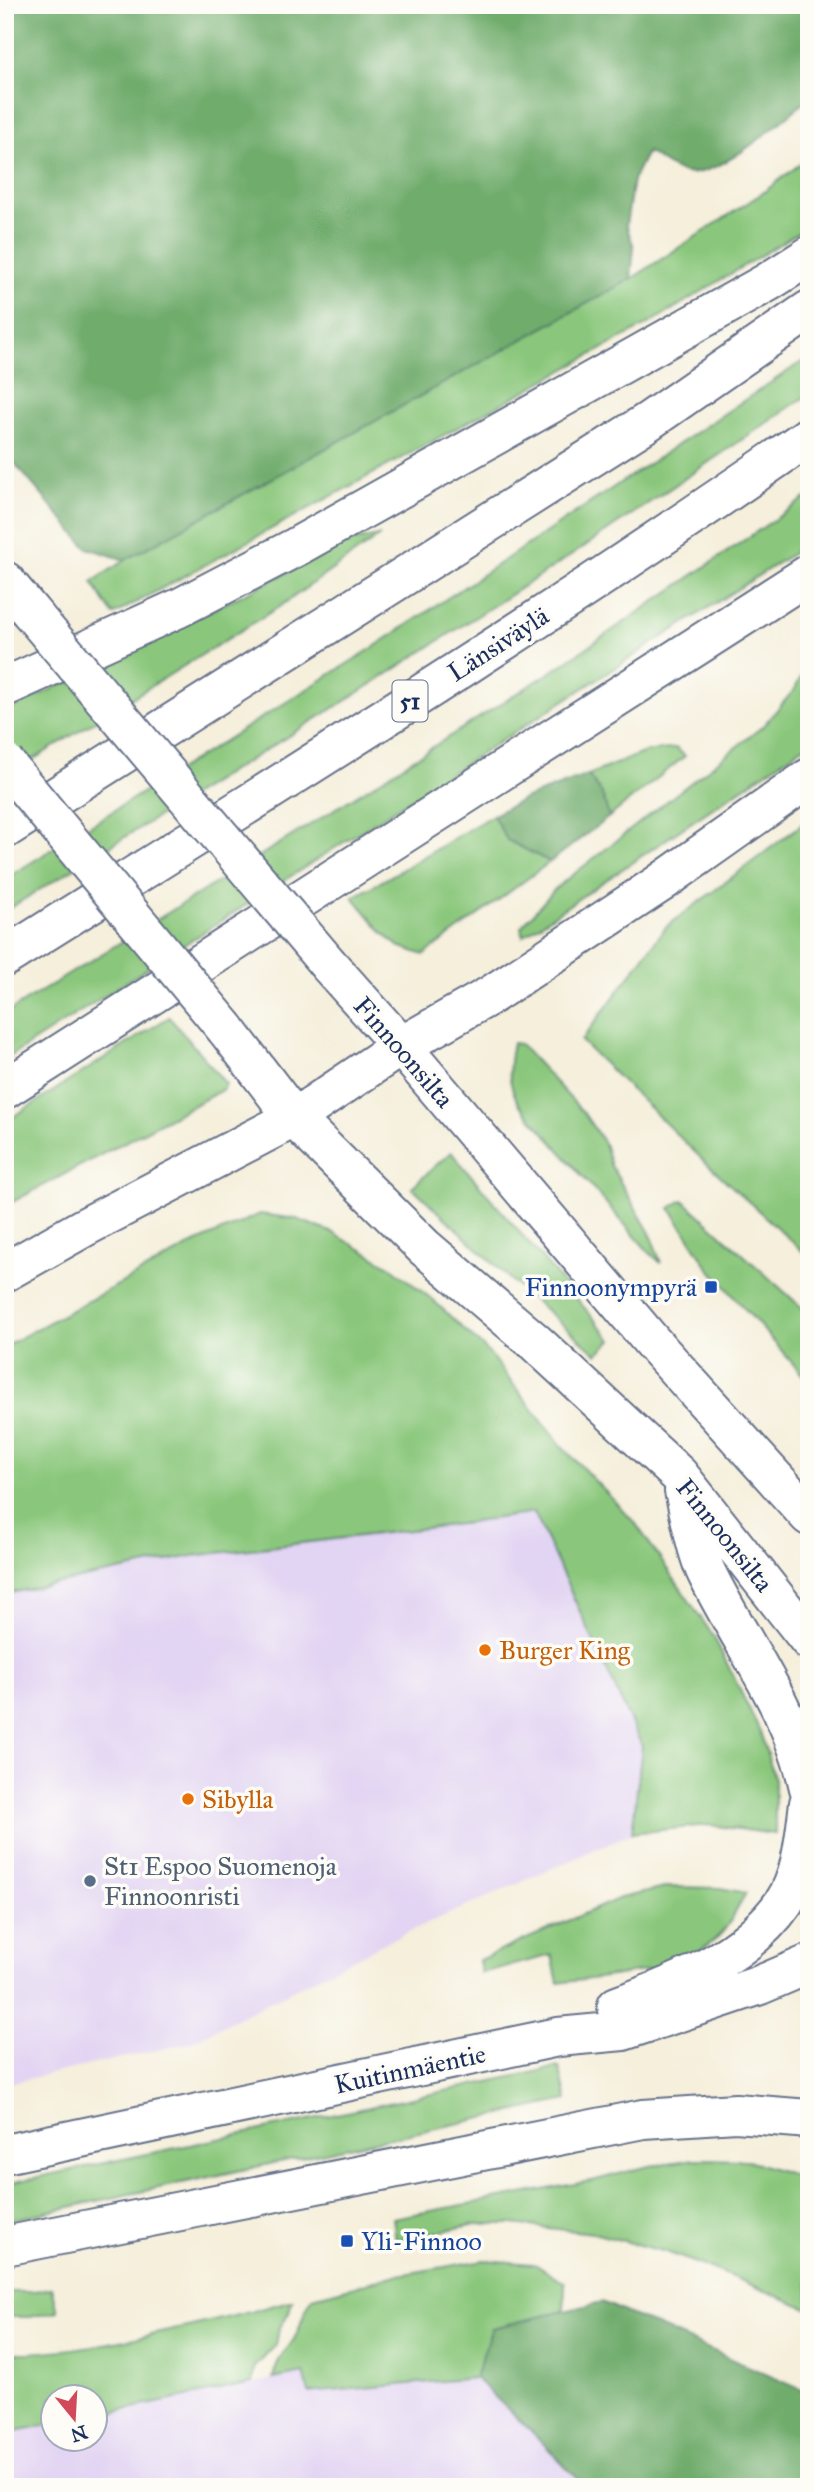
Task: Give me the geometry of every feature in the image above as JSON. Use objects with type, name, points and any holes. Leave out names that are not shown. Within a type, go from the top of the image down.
[{"type":"main road","points":[[5,687],[179,608],[296,547],[768,282],[809,256]]},
{"type":"main road","points":[[5,829],[649,421],[809,310]]},
{"type":"main road","name":"Länsiväylä","points":[[5,957],[401,707],[691,517],[809,436]]},
{"type":"main road","points":[[5,1089],[809,574]]},
{"type":"main road","name":"Finnoonsilta","points":[[5,581],[653,1343],[809,1516]]},
{"type":"main road","name":"Finnoonsilta","points":[[5,763],[226,1029],[294,1118],[424,1247],[535,1342],[679,1475],[809,1640]]},
{"type":"main road","points":[[5,1272],[294,1118],[401,1046],[491,995],[659,884],[809,778]]},
{"type":"main road","points":[[679,1475],[705,1572],[777,1700],[801,1754],[809,1788]]},
{"type":"main road","points":[[558,2037],[614,2008],[680,1983],[722,1958],[756,1933],[785,1900],[800,1862],[809,1803]]},
{"type":"main road","name":"Kuitinmäentie","points":[[5,2154],[558,2037],[623,2031],[760,1985],[809,1964]]},
{"type":"main road","points":[[5,2246],[643,2119],[736,2113],[809,2119]]},
{"type":"shaded area","points":[[534,1512],[642,1746],[632,1833],[390,1940],[189,2043],[5,2084],[5,1594],[192,1556]]},
{"type":"shaded area","points":[[304,2373],[309,2393],[475,2378],[586,2487],[5,2487],[5,2433],[38,2427],[38,2454],[108,2454],[108,2413]]},
{"type":"green space","points":[[5,5],[809,5],[809,98],[768,133],[715,167],[699,172],[680,172],[647,152],[633,180],[626,225],[634,247],[631,279],[125,560],[87,548],[5,452]]},
{"type":"green space","points":[[809,157],[809,226],[652,322],[113,615],[92,582],[125,560],[631,279],[764,192]]},
{"type":"green space","points":[[809,357],[809,394],[575,553],[358,693],[5,911],[5,879],[374,647]]},
{"type":"green space","points":[[809,496],[809,543],[5,1060],[5,1014],[554,670]]},
{"type":"green space","points":[[380,536],[282,605],[5,777],[5,712],[351,541]]},
{"type":"green space","points":[[809,661],[809,743],[523,936],[521,927],[556,888],[763,726],[795,689]]},
{"type":"green space","points":[[676,748],[685,756],[609,817],[602,794],[588,775],[645,752]]},
{"type":"green space","points":[[588,775],[602,794],[609,817],[550,862],[507,840],[493,815],[524,799]]},
{"type":"green space","points":[[493,815],[507,840],[550,862],[424,955],[398,946],[383,933],[353,897],[389,877]]},
{"type":"green space","points":[[809,819],[809,1257],[702,1159],[581,1041],[666,927]]},
{"type":"green space","points":[[169,1017],[226,1084],[222,1090],[5,1206],[5,1122]]},
{"type":"green space","points":[[513,1043],[520,1044],[583,1112],[604,1143],[611,1166],[650,1233],[661,1263],[519,1104],[512,1089],[510,1074]]},
{"type":"green space","points":[[451,1152],[612,1340],[597,1354],[512,1281],[412,1187]]},
{"type":"green space","points":[[683,1200],[809,1314],[809,1382],[708,1267],[670,1208]]},
{"type":"green space","points":[[260,1214],[297,1219],[333,1233],[388,1265],[433,1300],[488,1352],[560,1444],[636,1524],[714,1637],[760,1731],[775,1780],[775,1834],[709,1825],[632,1833],[642,1746],[534,1512],[469,1523],[192,1556],[5,1594],[5,1346],[195,1243]]},
{"type":"green space","points":[[669,1887],[721,1888],[746,1893],[724,1930],[709,1944],[670,1964],[624,1974],[558,1983],[552,1955],[481,1973],[479,1960],[620,1898]]},
{"type":"green space","points":[[559,2067],[567,2100],[5,2221],[5,2184]]},
{"type":"green space","points":[[694,2159],[748,2160],[809,2180],[809,2309],[666,2252],[593,2233],[512,2224],[476,2224],[396,2240],[393,2218]]},
{"type":"green space","points":[[484,2260],[534,2264],[565,2282],[564,2311],[492,2328],[475,2378],[309,2393],[304,2373],[273,2379],[278,2362],[297,2334],[313,2297],[393,2276]]},
{"type":"green space","points":[[52,2288],[58,2311],[30,2317],[5,2317],[5,2292]]},
{"type":"green space","points":[[292,2300],[289,2312],[279,2329],[276,2345],[255,2367],[253,2383],[108,2413],[108,2384],[38,2384],[38,2427],[5,2433],[5,2353],[60,2350],[114,2342]]},
{"type":"green space","points":[[602,2302],[809,2393],[809,2487],[586,2487],[475,2378],[492,2328]]},
{"type":"place","name":"Finnoonympyrä","points":[[711,1287]]},
{"type":"place","name":"Burger King","points":[[485,1650]]},
{"type":"place","name":"Sibylla","points":[[188,1799]]},
{"type":"place","name":"St1 Espoo Suomenoja Finnoonristi","points":[[90,1881]]},
{"type":"place","name":"Yli-Finnoo","points":[[347,2241]]}]
